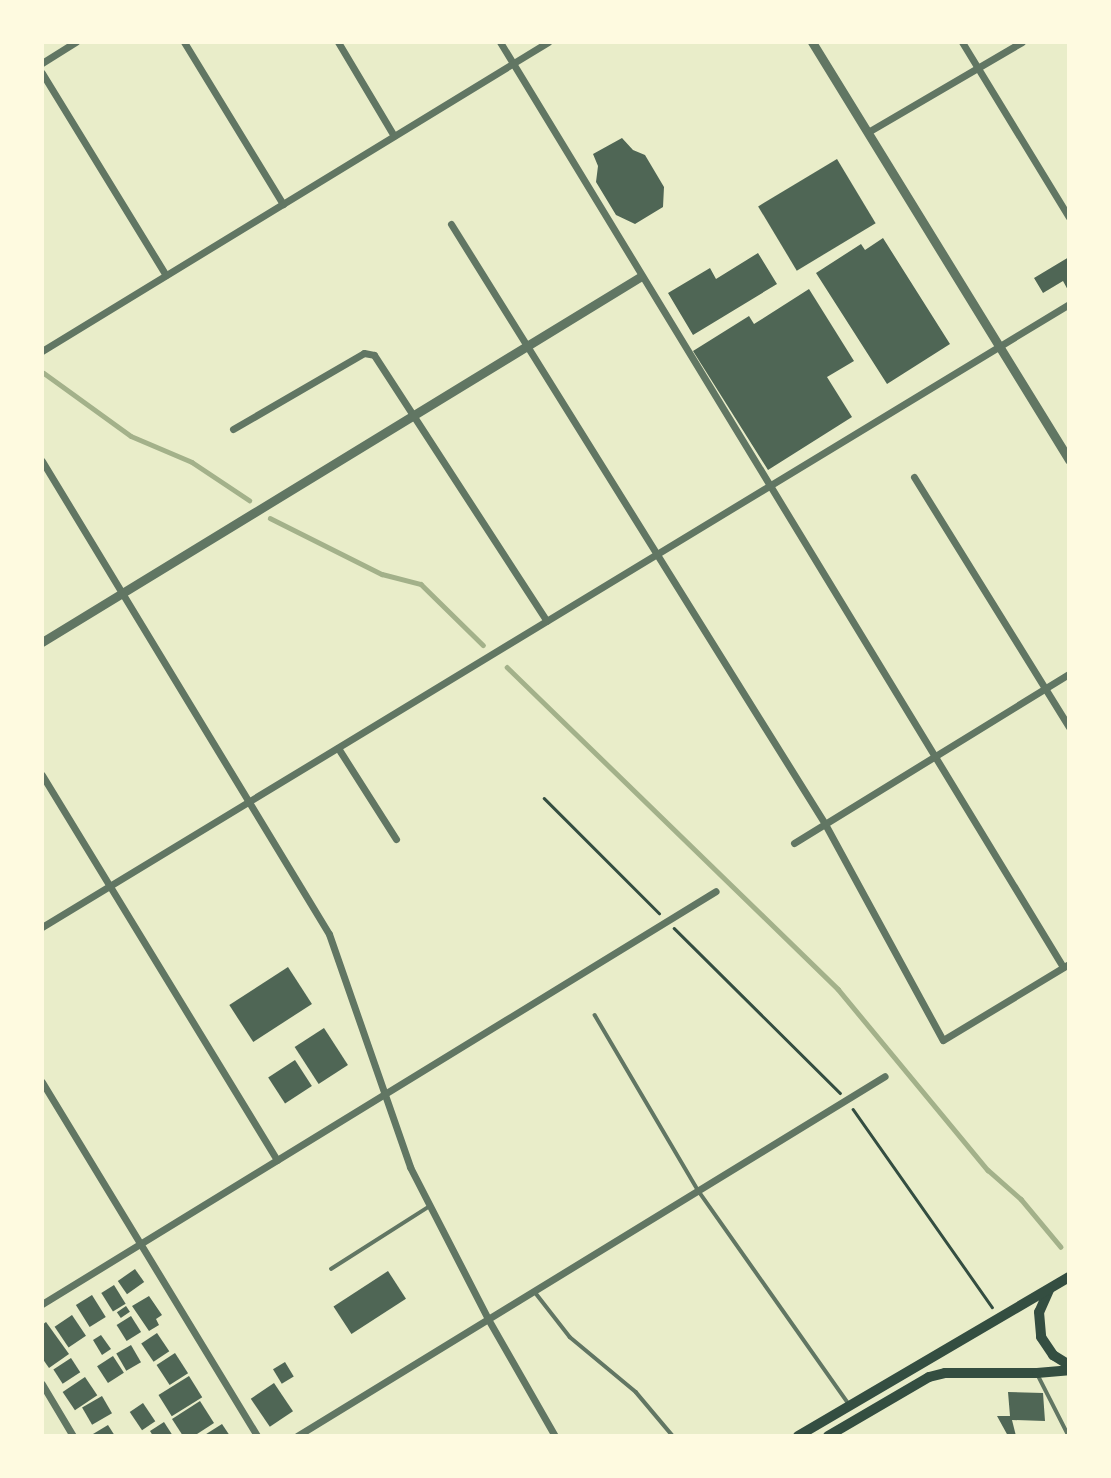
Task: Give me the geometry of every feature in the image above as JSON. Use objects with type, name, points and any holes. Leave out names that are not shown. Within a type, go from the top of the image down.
[{"type":"main road","points":[[798,1436],[1069,1277]]},
{"type":"main road","points":[[1049,1290],[1039,1312],[1041,1337],[1053,1355],[1069,1367]]},
{"type":"main road","points":[[828,1436],[929,1377],[945,1373],[1037,1373],[1069,1367]]},
{"type":"street","points":[[42,63],[76,42]]},
{"type":"street","points":[[184,42],[282,204]]},
{"type":"street","points":[[338,42],[394,136]]},
{"type":"street","points":[[451,224],[824,824],[943,1040],[1066,965],[640,277],[500,42]]},
{"type":"street","points":[[42,351],[548,42]]},
{"type":"street","points":[[812,42],[1069,460]]},
{"type":"street","points":[[962,42],[1069,217]]},
{"type":"street","points":[[869,132],[1022,42]]},
{"type":"street","points":[[42,73],[166,275]]},
{"type":"street","points":[[42,642],[640,277]]},
{"type":"street","points":[[42,928],[1069,304]]},
{"type":"street","points":[[233,429],[364,353],[374,355],[382,363],[547,621]]},
{"type":"street","points":[[42,461],[329,934],[410,1167],[488,1319],[555,1436]]},
{"type":"street","points":[[914,477],[1069,727]]},
{"type":"street","points":[[794,843],[937,758],[1069,674]]},
{"type":"street","points":[[338,748],[396,839]]},
{"type":"street","points":[[42,775],[277,1160]]},
{"type":"street","points":[[42,1304],[716,891]]},
{"type":"street","points":[[297,1436],[885,1076]]},
{"type":"street","points":[[42,1082],[257,1436]]},
{"type":"street","points":[[42,1384],[73,1436]]},
{"type":"lane","points":[[595,1014],[698,1190],[850,1406]]},
{"type":"lane","points":[[331,1269],[430,1206]]},
{"type":"lane","points":[[534,1291],[570,1337],[636,1392],[673,1436]]},
{"type":"lane","points":[[1037,1373],[1069,1436]]},
{"type":"path","points":[[544,798],[846,1100],[1000,1318]]},
{"type":"building","points":[[622,138],[633,150],[645,155],[664,187],[663,207],[635,224],[616,215],[596,182],[598,166],[593,154]]},
{"type":"building","points":[[837,159],[876,223],[797,271],[758,206]]},
{"type":"building","points":[[883,238],[950,344],[887,384],[816,273],[861,244],[865,250]]},
{"type":"building","points":[[758,253],[777,284],[693,335],[668,293],[710,268],[716,279]]},
{"type":"building","points":[[1069,257],[1069,292],[1063,281],[1043,293],[1034,278]]},
{"type":"building","points":[[809,289],[854,361],[827,377],[852,417],[768,470],[693,351],[749,316],[754,324]]},
{"type":"building","points":[[288,967],[312,1004],[253,1042],[229,1005]]},
{"type":"building","points":[[324,1028],[348,1065],[319,1084],[295,1047]]},
{"type":"building","points":[[295,1060],[312,1086],[285,1103],[268,1077]]},
{"type":"building","points":[[135,1269],[144,1282],[127,1294],[118,1281]]},
{"type":"building","points":[[388,1271],[406,1299],[351,1334],[333,1306]]},
{"type":"building","points":[[114,1285],[126,1304],[113,1312],[101,1293]]},
{"type":"building","points":[[92,1295],[106,1317],[90,1327],[76,1305]]},
{"type":"building","points":[[149,1296],[162,1315],[156,1319],[159,1325],[149,1331],[132,1306]]},
{"type":"building","points":[[126,1306],[130,1312],[121,1318],[117,1312]]},
{"type":"building","points":[[72,1315],[86,1336],[69,1347],[55,1327]]},
{"type":"building","points":[[131,1316],[141,1332],[127,1341],[117,1325]]},
{"type":"building","points":[[46,1322],[69,1354],[49,1368],[42,1358],[42,1325]]},
{"type":"building","points":[[157,1333],[169,1351],[154,1362],[141,1344]]},
{"type":"building","points":[[101,1335],[111,1349],[102,1355],[93,1340]]},
{"type":"building","points":[[131,1345],[141,1362],[126,1371],[116,1354]]},
{"type":"building","points":[[175,1353],[188,1373],[170,1385],[157,1365]]},
{"type":"building","points":[[113,1356],[124,1373],[108,1383],[97,1366]]},
{"type":"building","points":[[71,1358],[80,1372],[63,1384],[53,1369]]},
{"type":"building","points":[[285,1362],[294,1377],[282,1384],[273,1369]]},
{"type":"building","points":[[189,1376],[202,1397],[172,1416],[158,1395]]},
{"type":"building","points":[[85,1377],[97,1395],[75,1410],[63,1392]]},
{"type":"building","points":[[274,1383],[293,1411],[270,1427],[251,1399]]},
{"type":"building","points":[[1008,1392],[1043,1393],[1045,1421],[1012,1420],[1016,1436],[1008,1436],[997,1416],[1010,1416]]},
{"type":"building","points":[[102,1396],[112,1413],[92,1425],[82,1408]]},
{"type":"building","points":[[200,1401],[214,1423],[194,1436],[183,1436],[172,1419]]},
{"type":"building","points":[[143,1403],[155,1421],[142,1430],[130,1412]]},
{"type":"building","points":[[164,1422],[173,1436],[153,1436],[150,1431]]},
{"type":"building","points":[[222,1424],[230,1436],[203,1436]]},
{"type":"building","points":[[108,1425],[115,1436],[94,1436],[93,1434]]},
{"type":"waterway","points":[[44,373],[131,436],[192,462],[249,500]]},
{"type":"waterway","points":[[270,518],[382,574],[421,584],[483,645]]},
{"type":"waterway","points":[[507,667],[838,989],[988,1170],[1021,1199],[1061,1247]]}]
